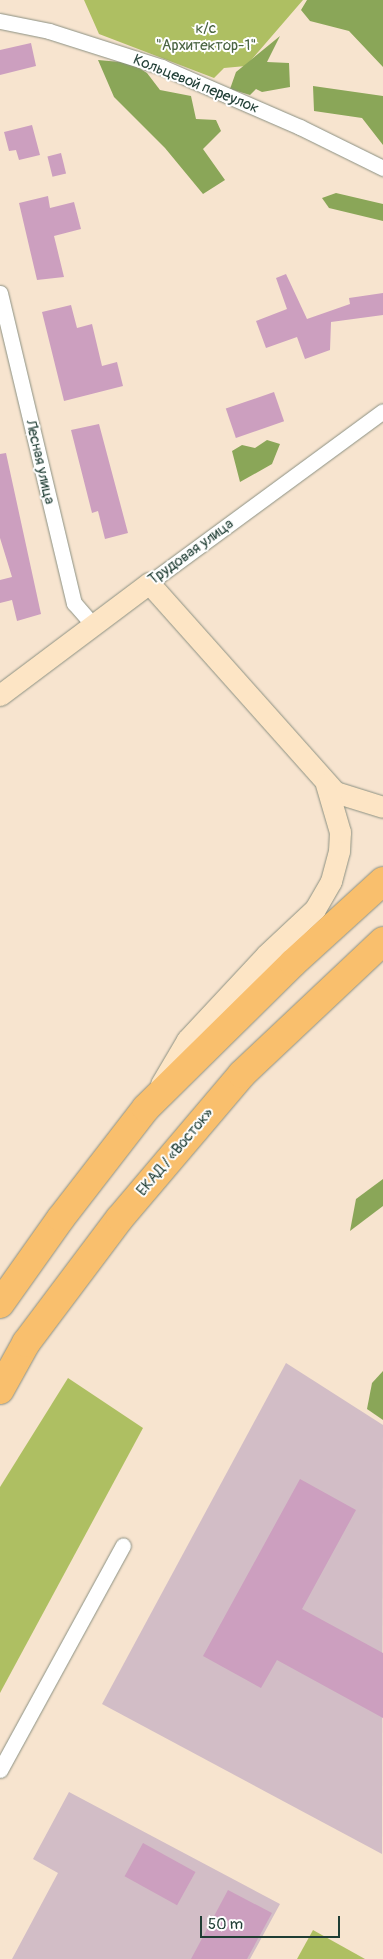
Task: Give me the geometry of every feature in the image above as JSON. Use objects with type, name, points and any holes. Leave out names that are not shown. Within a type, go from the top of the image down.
[{"type":"highway","points":[[0,1304],[61,1218],[146,1108],[293,963],[383,882]]},
{"type":"highway","name":"ЕКАД / «Восток»","points":[[0,1390],[26,1343],[120,1218],[242,1074],[383,941]]},
{"type":"main road","name":"Трудовая улица","points":[[0,695],[149,582]]},
{"type":"main road","points":[[149,582],[326,784],[335,792],[354,800],[383,807]]},
{"type":"main road","points":[[146,1108],[187,1040],[266,955],[316,909],[327,888],[339,852],[340,832],[326,784]]},
{"type":"street","name":"Кольцевой переулок","points":[[0,21],[48,31],[162,67],[300,127],[383,168]]},
{"type":"street","name":"Лесная улица","points":[[0,293],[74,603],[93,625]]},
{"type":"street","name":"Трудовая улица","points":[[149,582],[383,411]]},
{"type":"street","points":[[0,1770],[123,1545]]},
{"type":"shaded area","points":[[286,1363],[383,1425],[382,1854],[102,1704]]},
{"type":"shaded area","points":[[69,1792],[280,1904],[250,1959],[12,1959],[58,1873],[33,1859]]},
{"type":"green space","name":"к/с \"Архитектор-1\"","points":[[84,0],[303,0],[246,66],[224,68],[214,78],[99,34]]},
{"type":"green space","points":[[307,0],[383,0],[383,67],[349,31],[310,21],[301,10]]},
{"type":"green space","points":[[280,36],[267,62],[289,63],[290,87],[262,92],[256,89],[250,95],[230,89],[236,72]]},
{"type":"green space","points":[[98,60],[131,63],[147,73],[160,90],[191,96],[196,119],[216,120],[221,131],[203,149],[225,180],[203,194],[165,148],[114,97]]},
{"type":"green space","points":[[313,86],[383,96],[383,145],[362,118],[314,111]]},
{"type":"green space","points":[[336,193],[383,204],[383,221],[329,208],[322,198]]},
{"type":"green space","points":[[267,440],[280,444],[272,464],[240,482],[232,451],[242,445],[255,448]]},
{"type":"green space","points":[[383,1179],[383,1206],[350,1231],[356,1199]]},
{"type":"green space","points":[[383,1371],[383,1420],[367,1409],[372,1383]]},
{"type":"green space","points":[[68,1378],[143,1428],[0,1693],[0,1487]]},
{"type":"green space","points":[[313,1930],[365,1959],[297,1959]]},
{"type":"building","points":[[31,43],[36,66],[0,75],[0,50]]},
{"type":"building","points":[[32,125],[40,155],[19,160],[16,150],[9,151],[4,132]]},
{"type":"building","points":[[61,153],[66,173],[52,177],[47,156]]},
{"type":"building","points":[[48,196],[50,208],[74,202],[81,229],[54,236],[64,277],[37,280],[19,203]]},
{"type":"building","points":[[286,274],[307,319],[350,304],[349,298],[383,293],[383,315],[331,322],[330,350],[305,359],[297,337],[266,348],[256,321],[287,309],[276,278]]},
{"type":"building","points":[[71,305],[77,328],[92,324],[102,366],[117,362],[123,386],[64,401],[42,312]]},
{"type":"building","points":[[274,392],[284,421],[236,438],[226,409]]},
{"type":"building","points":[[99,424],[128,533],[105,539],[98,511],[92,513],[71,430]]},
{"type":"building","points":[[6,453],[41,614],[17,621],[12,600],[0,603],[0,580],[12,577],[0,538],[0,454]]},
{"type":"building","points":[[300,1479],[356,1510],[302,1609],[383,1653],[383,1718],[277,1660],[261,1688],[203,1656]]},
{"type":"building","points":[[143,1843],[195,1872],[177,1905],[125,1876]]},
{"type":"building","points":[[228,1890],[272,1913],[247,1959],[191,1959]]}]
